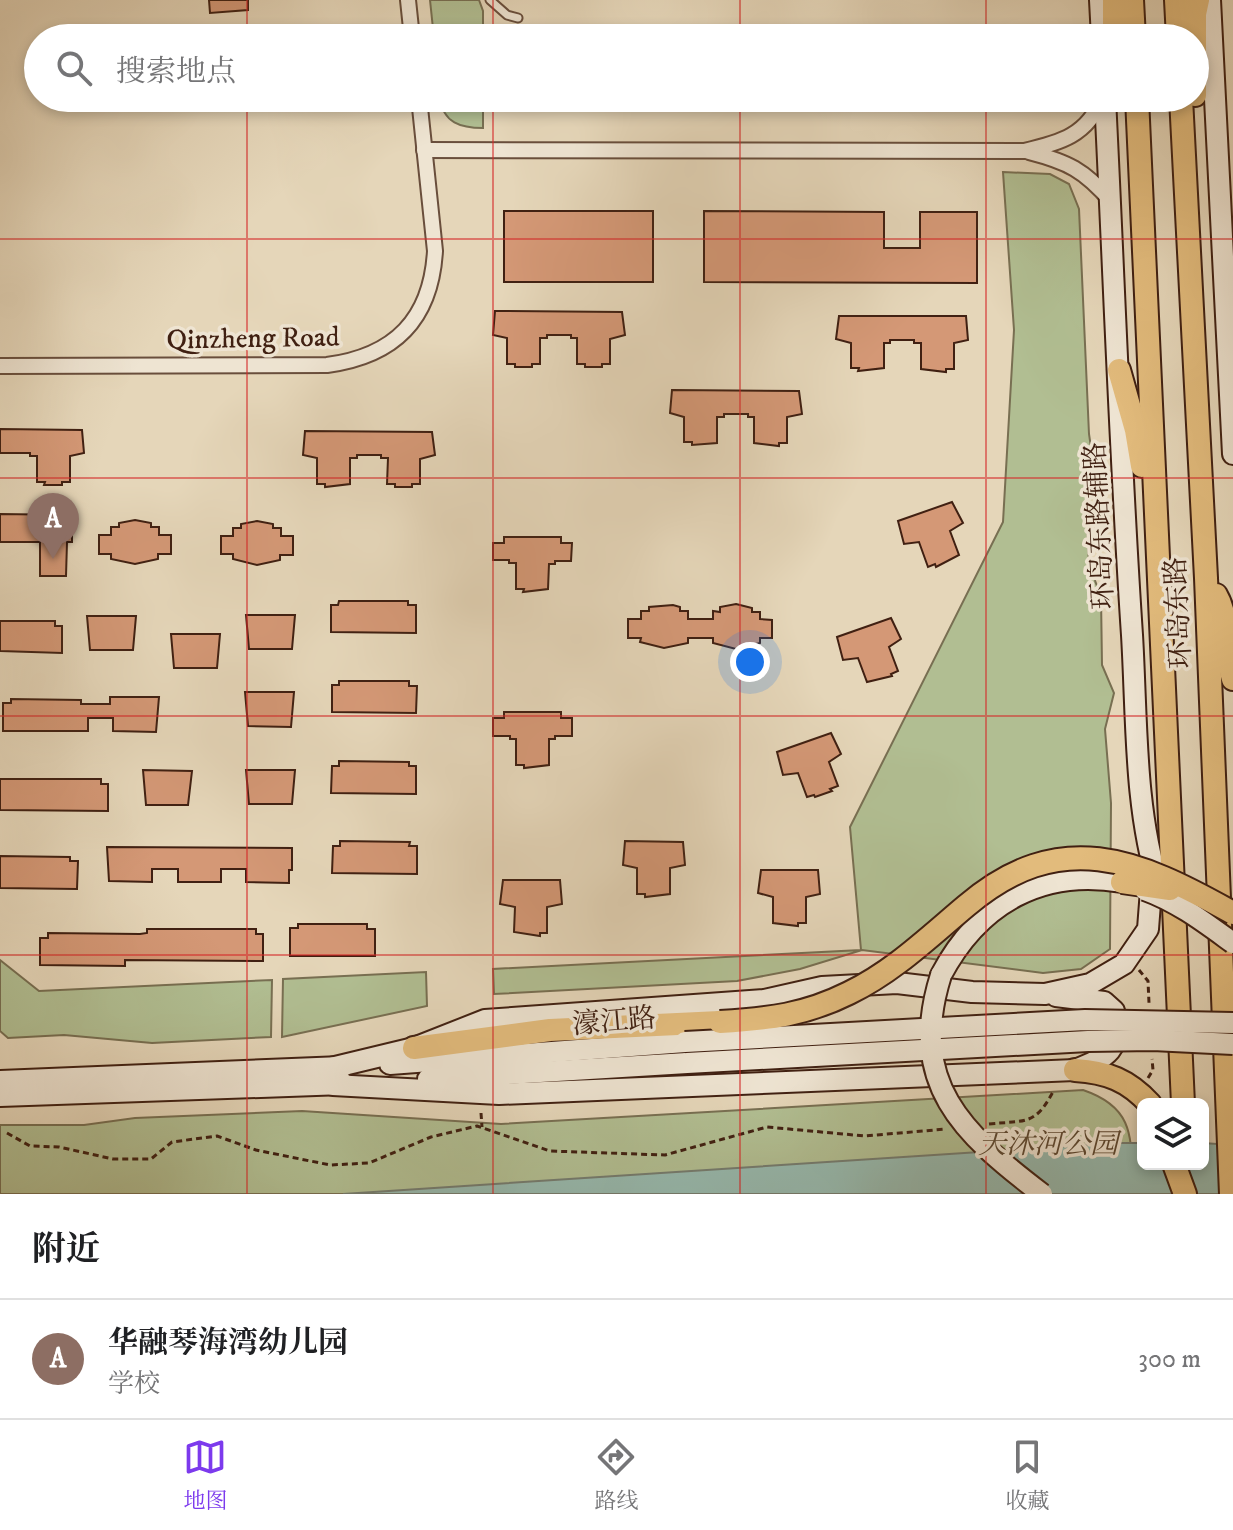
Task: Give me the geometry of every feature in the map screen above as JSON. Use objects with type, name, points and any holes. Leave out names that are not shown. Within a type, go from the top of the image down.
[{"type":"main road","points":[[1100,0],[1101,24]]},
{"type":"main road","points":[[1114,0],[1114,24]]},
{"type":"main road","points":[[1132,0],[1133,24]]},
{"type":"main road","points":[[1176,0],[1177,24]]},
{"type":"main road","points":[[1195,24],[1198,0]]},
{"type":"main road","points":[[1210,0],[1233,454]]},
{"type":"main road","name":"环岛东路辅路","points":[[1105,112],[1142,791],[1153,869],[1177,947]]},
{"type":"main road","name":"环岛东路","points":[[1138,112],[1183,1098]]},
{"type":"main road","name":"环岛东路","points":[[1182,112],[1206,578],[1231,1194]]},
{"type":"main road","points":[[1184,146],[1191,112]]},
{"type":"main road","points":[[1119,370],[1142,464],[1146,512],[1158,549]]},
{"type":"main road","points":[[1206,578],[1222,605],[1226,656],[1233,679]]},
{"type":"main road","points":[[414,1048],[550,1030],[786,1017],[851,992],[884,972],[998,880],[1031,864],[1058,859],[1107,859],[1139,867],[1233,913]]},
{"type":"main road","points":[[1045,994],[1090,984],[1124,964],[1148,929],[1153,869]]},
{"type":"main road","points":[[1042,1194],[975,1139],[941,1088],[932,1064],[929,1041],[933,1000],[949,960],[985,916],[1004,902],[1032,888],[1061,880],[1102,879],[1188,891],[1233,928]]},
{"type":"main road","points":[[1122,882],[1168,898],[1233,943]]},
{"type":"main road","points":[[332,1077],[485,1020],[764,1000],[822,987],[897,983],[972,992],[1045,994],[1104,1002],[1114,1011],[1116,1038],[1110,1052],[1097,1062],[1075,1070]]},
{"type":"main road","name":"濠江路","points":[[332,1077],[685,1042],[1085,1020],[1233,1023]]},
{"type":"main road","name":"濠江路","points":[[0,1096],[29,1088],[687,1063],[1088,1041],[1233,1044]]},
{"type":"main road","points":[[332,1077],[499,1094],[1075,1070],[1099,1071],[1124,1081],[1143,1098]]},
{"type":"main road","points":[[0,1071],[29,1088],[0,1108]]},
{"type":"main road","name":"濠江路","points":[[0,1081],[29,1088]]},
{"type":"main road","points":[[1177,1170],[1187,1194]]},
{"type":"main road","points":[[1186,1170],[1187,1194]]},
{"type":"street","points":[[408,0],[411,24]]},
{"type":"street","name":"Qinzheng Road","points":[[0,366],[327,365],[352,362],[376,353],[414,321],[426,299],[433,275],[435,251],[420,112]]},
{"type":"street","points":[[424,150],[1024,151],[1058,144],[1082,129],[1096,112]]},
{"type":"street","points":[[1024,151],[1055,159],[1083,172],[1111,201]]},
{"type":"lane","points":[[490,0],[507,15],[518,18]]},
{"type":"path","points":[[976,1126],[1032,1119],[1043,1111],[1056,1086]]},
{"type":"path","points":[[481,1113],[482,1127]]},
{"type":"path","points":[[7,1133],[30,1146],[59,1147],[113,1159],[151,1159],[172,1142],[217,1136],[256,1150],[330,1165],[369,1163],[431,1137],[477,1126],[550,1151],[665,1155],[767,1127],[865,1136],[948,1129]]},
{"type":"green space","points":[[430,0],[479,0],[483,24],[433,24]]},
{"type":"green space","points":[[483,112],[483,128],[454,122],[445,113]]},
{"type":"green space","points":[[1003,172],[1050,174],[1069,184],[1079,209],[1089,434],[1095,475],[1086,506],[1089,564],[1101,597],[1102,665],[1114,693],[1105,729],[1111,803],[1110,949],[1081,969],[1043,973],[862,950],[800,969],[737,981],[494,994],[493,969],[861,950],[850,827],[1003,522],[1014,330]]},
{"type":"green space","points":[[0,960],[39,991],[272,980],[271,1037],[152,1043],[64,1035],[8,1038],[0,1031]]},
{"type":"green space","points":[[426,972],[427,1006],[282,1037],[283,979]]},
{"type":"green space","name":"天沐河公园","points":[[1083,1090],[1114,1107],[1123,1118],[1131,1144],[1133,1194],[0,1194],[0,1125],[84,1125],[135,1118],[302,1111],[501,1124]]},
{"type":"water","points":[[1115,1143],[1137,1143],[1137,1170],[1209,1170],[1209,1143],[1233,1145],[1233,1194],[343,1194]]},
{"type":"building","points":[[209,0],[248,0],[248,10],[210,13]]},
{"type":"building","points":[[504,211],[653,211],[653,282],[504,282]]},
{"type":"building","points":[[704,211],[884,212],[884,248],[920,248],[920,212],[977,212],[977,283],[704,282]]},
{"type":"building","points":[[495,311],[622,312],[625,335],[610,339],[610,364],[602,364],[602,367],[577,364],[577,338],[547,335],[547,338],[540,338],[540,364],[515,367],[515,364],[507,364],[507,338],[493,335]]},
{"type":"building","points":[[839,316],[966,316],[968,340],[954,343],[954,369],[946,369],[946,372],[921,369],[921,343],[914,343],[914,340],[884,343],[884,368],[858,371],[859,368],[851,368],[851,343],[836,339]]},
{"type":"building","points":[[672,390],[799,391],[802,414],[787,417],[787,443],[779,443],[779,446],[754,443],[754,417],[748,417],[748,414],[717,417],[717,443],[692,445],[692,442],[684,442],[684,417],[670,413]]},
{"type":"building","points":[[0,429],[82,430],[84,453],[70,456],[70,482],[44,485],[45,482],[37,482],[37,456],[30,456],[30,453],[0,453]]},
{"type":"building","points":[[305,431],[432,432],[435,455],[420,459],[420,484],[412,484],[412,487],[387,484],[388,458],[357,455],[357,458],[350,458],[350,484],[325,487],[325,484],[317,484],[317,458],[303,455]]},
{"type":"building","points":[[952,502],[963,523],[950,531],[959,555],[936,567],[935,564],[928,567],[919,542],[904,544],[898,521]]},
{"type":"building","points":[[0,514],[72,515],[72,542],[67,542],[66,576],[40,576],[40,542],[0,542]]},
{"type":"building","points":[[135,520],[159,527],[159,535],[171,535],[171,554],[158,554],[158,559],[135,564],[111,559],[111,554],[99,554],[99,535],[111,535],[111,527]]},
{"type":"building","points":[[257,521],[281,528],[281,536],[293,536],[293,555],[280,555],[280,560],[257,565],[233,559],[233,554],[221,554],[221,536],[233,536],[233,528]]},
{"type":"building","points":[[504,537],[561,537],[561,543],[572,543],[571,561],[549,564],[548,589],[523,592],[524,589],[516,589],[516,563],[493,560],[493,543],[504,543]]},
{"type":"building","points":[[339,601],[408,601],[408,605],[416,605],[416,633],[331,632],[331,605],[338,605]]},
{"type":"building","points":[[736,604],[752,608],[752,612],[760,612],[760,619],[772,620],[772,638],[760,638],[760,643],[736,649],[713,643],[713,638],[688,638],[688,643],[664,648],[640,642],[641,638],[628,638],[628,619],[641,619],[641,611],[649,611],[649,607],[673,605],[680,607],[680,611],[688,611],[688,619],[713,619],[713,611],[720,612],[720,607]]},
{"type":"building","points":[[246,615],[295,615],[292,649],[249,649]]},
{"type":"building","points":[[87,616],[136,616],[133,650],[90,650]]},
{"type":"building","points":[[891,618],[901,639],[889,647],[898,671],[892,676],[867,682],[858,658],[843,660],[837,637]]},
{"type":"building","points":[[0,621],[55,621],[55,626],[62,626],[62,653],[0,651]]},
{"type":"building","points":[[171,634],[220,634],[217,668],[174,668]]},
{"type":"building","points":[[339,681],[409,681],[409,686],[417,686],[416,713],[332,712],[332,685],[339,685]]},
{"type":"building","points":[[245,692],[294,692],[291,727],[248,726]]},
{"type":"building","points":[[110,697],[159,697],[156,732],[113,731],[113,718],[88,718],[88,731],[3,731],[3,703],[11,703],[11,699],[81,700],[81,704],[110,704]]},
{"type":"building","points":[[504,712],[561,712],[561,718],[572,718],[572,736],[549,739],[549,765],[524,768],[524,765],[516,765],[516,739],[493,736],[493,718],[504,718]]},
{"type":"building","points":[[831,733],[841,754],[829,762],[838,786],[830,789],[832,791],[807,797],[798,773],[783,775],[777,752]]},
{"type":"building","points":[[339,761],[409,762],[409,766],[416,766],[416,794],[331,793],[332,766],[339,766]]},
{"type":"building","points":[[143,770],[192,771],[188,805],[146,805]]},
{"type":"building","points":[[246,770],[295,770],[292,804],[249,804]]},
{"type":"building","points":[[0,779],[101,779],[101,784],[108,784],[108,811],[0,810]]},
{"type":"building","points":[[340,841],[410,842],[409,846],[417,846],[417,874],[332,873],[333,846],[340,846]]},
{"type":"building","points":[[625,841],[683,842],[685,865],[670,868],[670,894],[645,897],[645,894],[637,894],[637,868],[623,865]]},
{"type":"building","points":[[107,847],[292,848],[292,870],[289,870],[289,883],[246,882],[246,869],[221,869],[221,882],[178,882],[178,869],[152,869],[152,882],[109,881]]},
{"type":"building","points":[[0,856],[70,857],[70,861],[78,861],[77,889],[0,888]]},
{"type":"building","points":[[761,870],[818,870],[820,894],[806,897],[806,923],[798,923],[798,926],[773,923],[773,897],[758,893]]},
{"type":"building","points":[[503,880],[560,880],[562,904],[547,907],[547,933],[540,933],[540,936],[514,932],[515,907],[500,904]]},
{"type":"building","points":[[298,924],[367,924],[367,929],[375,929],[375,956],[290,956],[290,928],[298,928]]},
{"type":"building","points":[[147,929],[256,929],[256,934],[263,934],[263,961],[125,960],[125,966],[40,965],[40,938],[48,938],[48,933],[140,934],[147,933]]},
{"type":"place","name":"华融琴海湾幼儿园","points":[[53,559]]}]
